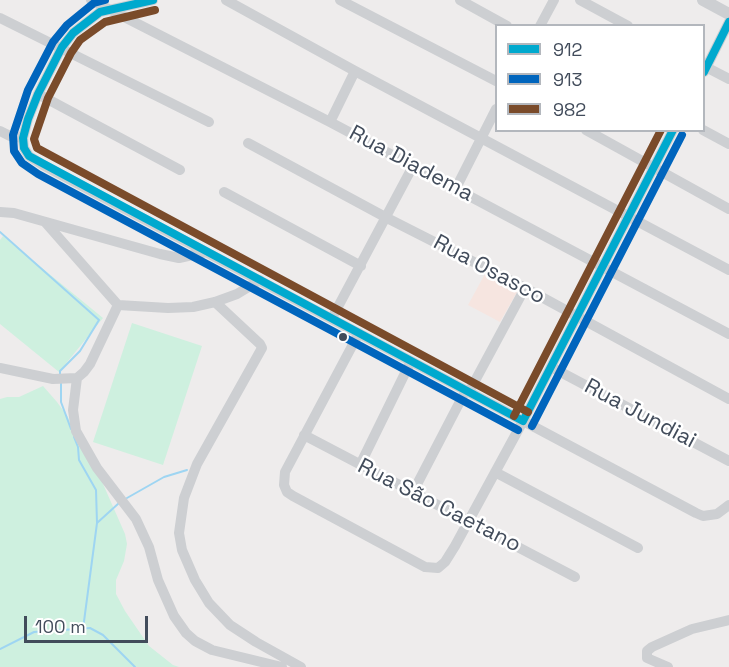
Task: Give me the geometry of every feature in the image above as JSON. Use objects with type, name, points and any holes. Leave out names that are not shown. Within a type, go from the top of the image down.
[{"type":"street","name":"Rua Diadema","points":[[91,0],[330,122],[729,334]]},
{"type":"street","points":[[153,0],[100,12],[73,33],[62,47],[38,94],[23,138],[24,148],[29,156],[696,513],[703,516],[717,514],[729,505]]},
{"type":"street","points":[[226,0],[729,270]]},
{"type":"street","points":[[340,0],[495,80]]},
{"type":"street","points":[[460,0],[503,24]]},
{"type":"street","points":[[541,24],[554,0]]},
{"type":"street","points":[[580,0],[624,24]]},
{"type":"street","points":[[703,0],[729,14]]},
{"type":"street","points":[[0,18],[62,47],[209,123]]},
{"type":"street","points":[[705,66],[729,22]]},
{"type":"street","points":[[705,68],[729,79]]},
{"type":"street","points":[[330,122],[356,71]]},
{"type":"street","points":[[38,94],[180,170]]},
{"type":"street","points":[[456,188],[495,111]]},
{"type":"street","points":[[0,131],[10,136],[23,138]]},
{"type":"street","points":[[705,131],[729,144]]},
{"type":"street","points":[[590,132],[729,209]]},
{"type":"street","points":[[359,333],[283,478],[287,492],[425,567],[438,568],[445,562],[469,521],[523,421],[672,132]]},
{"type":"street","name":"Rua Osasco","points":[[248,143],[387,218],[525,288],[729,399]]},
{"type":"street","points":[[332,318],[413,166]]},
{"type":"street","points":[[224,192],[361,266]]},
{"type":"street","points":[[0,212],[14,213],[179,258],[206,252]]},
{"type":"street","points":[[45,222],[118,305],[168,308],[193,306],[215,302],[237,294],[260,280]]},
{"type":"street","points":[[413,492],[525,288]]},
{"type":"street","points":[[215,302],[262,348],[197,464],[184,498],[178,533],[182,550],[195,580],[209,603],[230,625],[301,667]]},
{"type":"street","points":[[0,368],[53,379],[77,378],[90,364],[118,305]]},
{"type":"street","points":[[360,465],[411,361]]},
{"type":"street","name":"Rua Jundiai","points":[[551,367],[729,461]]},
{"type":"street","points":[[77,378],[73,410],[76,432],[97,468],[136,519],[149,547],[158,580],[174,616],[186,633],[212,650],[282,667]]},
{"type":"street","name":"Rua São Caetano","points":[[304,435],[575,577]]},
{"type":"street","points":[[495,472],[638,548]]},
{"type":"street","points":[[668,667],[647,658],[647,651],[652,646],[692,629],[729,620]]},
{"type":"shaded area","points":[[486,272],[515,286],[517,292],[500,322],[468,305]]},
{"type":"green space","points":[[3,236],[103,318],[59,372],[0,324],[0,240]]},
{"type":"green space","points":[[132,323],[202,346],[163,465],[93,442]]},
{"type":"green space","points":[[43,386],[68,417],[74,434],[100,477],[125,534],[127,544],[124,561],[116,580],[116,594],[149,646],[173,665],[179,667],[0,667],[0,399],[19,397]]},
{"type":"waterway","points":[[0,232],[99,320],[80,351],[60,371],[60,374]]},
{"type":"waterway","points":[[61,382],[61,402],[71,429]]},
{"type":"waterway","points":[[74,437],[79,460],[96,490],[97,523],[83,629]]},
{"type":"waterway","points":[[127,498],[164,477],[187,470]]},
{"type":"waterway","points":[[97,523],[119,503]]},
{"type":"waterway","points":[[0,649],[34,632],[90,628],[103,635],[135,667]]},
{"type":"transit line","name":"913","points":[[105,0],[94,3],[67,25],[53,42],[28,90],[13,135],[14,151],[22,163],[38,174],[518,430]]},
{"type":"transit line","name":"912","points":[[153,0],[100,12],[73,33],[62,47],[28,119],[23,138],[24,148],[29,156],[523,421]]},
{"type":"transit line","name":"982","points":[[155,10],[105,22],[80,40],[48,98],[34,139],[37,148],[528,412]]},
{"type":"transit line","name":"912","points":[[705,70],[729,22]]},
{"type":"transit line","name":"982","points":[[514,416],[660,132]]},
{"type":"transit line","name":"912","points":[[523,421],[672,132]]},
{"type":"transit line","name":"913","points":[[532,426],[682,135]]}]
